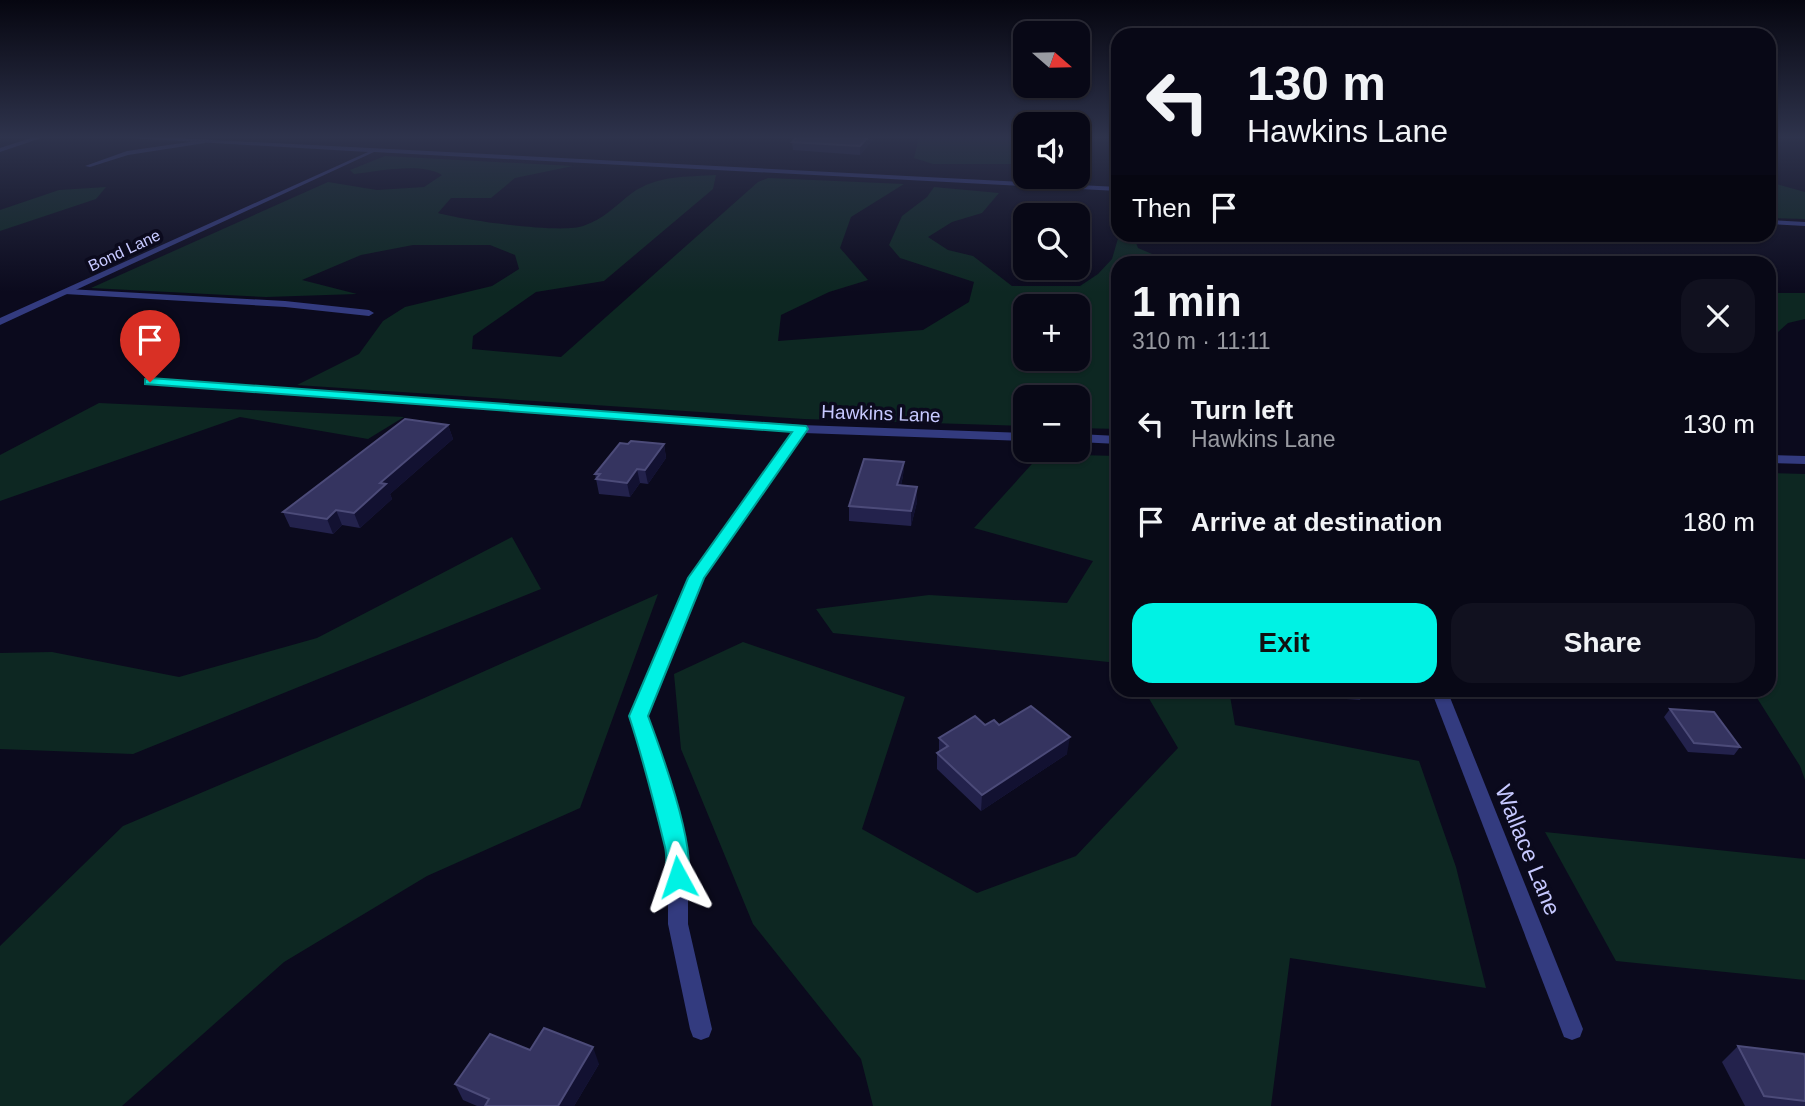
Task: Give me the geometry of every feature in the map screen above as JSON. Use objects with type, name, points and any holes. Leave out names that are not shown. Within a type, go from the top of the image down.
[{"type":"street","name":"Bond Lane","points":[[0,322],[293,189]]},
{"type":"street","points":[[1776,222],[1805,224]]},
{"type":"street","points":[[68,292],[285,304],[369,313]]},
{"type":"street","name":"Hawkins Lane","points":[[150,382],[801,429],[1013,437]]},
{"type":"street","points":[[701,1029],[678,925],[678,853],[656,768],[639,716],[696,578],[801,429]]},
{"type":"street","points":[[1090,439],[1111,440]]},
{"type":"street","points":[[1776,459],[1805,460]]},
{"type":"street","name":"Wallace Lane","points":[[1442,697],[1573,1029]]},
{"type":"green space","points":[[105,189],[96,199],[0,231],[0,210],[59,190]]},
{"type":"green space","points":[[313,189],[502,189],[491,198],[451,198],[438,213],[489,222],[572,228],[597,220],[639,189],[713,189],[604,281],[536,292],[473,336],[472,349],[561,357],[751,189],[897,189],[851,217],[840,248],[868,280],[829,292],[781,315],[778,341],[923,330],[969,302],[974,282],[900,258],[889,245],[902,216],[927,197],[933,189],[999,193],[982,213],[952,222],[928,237],[948,250],[973,256],[1012,286],[1080,286],[1098,274],[1111,260],[1111,429],[1090,428],[1090,385],[1013,385],[1013,426],[804,419],[297,385],[359,354],[383,321],[405,307],[492,286],[519,269],[515,255],[490,245],[413,245],[361,255],[302,280],[357,294],[266,297],[91,288]]},
{"type":"green space","points":[[1776,189],[1805,192],[1805,219],[1776,218]]},
{"type":"green space","points":[[1117,242],[1136,242],[1138,248],[1157,256],[1113,256]]},
{"type":"green space","points":[[1776,293],[1805,293],[1805,319],[1788,323],[1776,334]]},
{"type":"green space","points":[[99,403],[404,417],[368,439],[240,417],[0,501],[0,455]]},
{"type":"green space","points":[[1090,455],[1111,456],[1111,662],[833,633],[816,609],[929,595],[1067,603],[1093,561],[974,528],[1034,462],[1090,462]]},
{"type":"green space","points":[[1776,473],[1805,474],[1805,780],[1800,766],[1756,697],[1776,697]]},
{"type":"green space","points":[[512,537],[541,589],[133,754],[0,749],[0,653],[52,652],[179,677],[317,638]]},
{"type":"green space","points":[[658,594],[580,808],[427,876],[284,962],[122,1106],[0,1106],[0,946],[123,826],[422,699]]},
{"type":"green space","points":[[743,642],[905,697],[862,829],[977,893],[1076,856],[1178,748],[1148,697],[1230,697],[1235,725],[1419,761],[1456,867],[1486,988],[1290,958],[1271,1106],[873,1106],[861,1059],[753,924],[681,749],[674,674]]},
{"type":"green space","points":[[1545,832],[1805,859],[1805,980],[1616,961]]},
{"type":"building","points":[[405,419],[448,425],[380,483],[386,484],[354,513],[336,510],[327,519],[283,512]]},
{"type":"building","points":[[631,441],[664,444],[645,470],[637,469],[627,483],[596,479],[600,474],[595,474],[620,443],[628,444]]},
{"type":"building","points":[[864,459],[904,462],[897,485],[917,487],[911,511],[849,506]]},
{"type":"building","points":[[1031,706],[1070,737],[982,795],[937,753],[948,746],[939,738],[975,716],[985,725],[994,720],[999,725]]},
{"type":"building","points":[[1670,709],[1714,712],[1740,747],[1694,743]]},
{"type":"building","points":[[544,1028],[593,1047],[558,1106],[485,1106],[489,1099],[455,1084],[490,1034],[530,1050]]},
{"type":"building","points":[[1738,1046],[1804,1054],[1805,1101],[1764,1096]]},
{"type":"route","points":[[150,382],[801,429],[696,578],[639,716],[656,768],[678,853],[678,877]]}]
